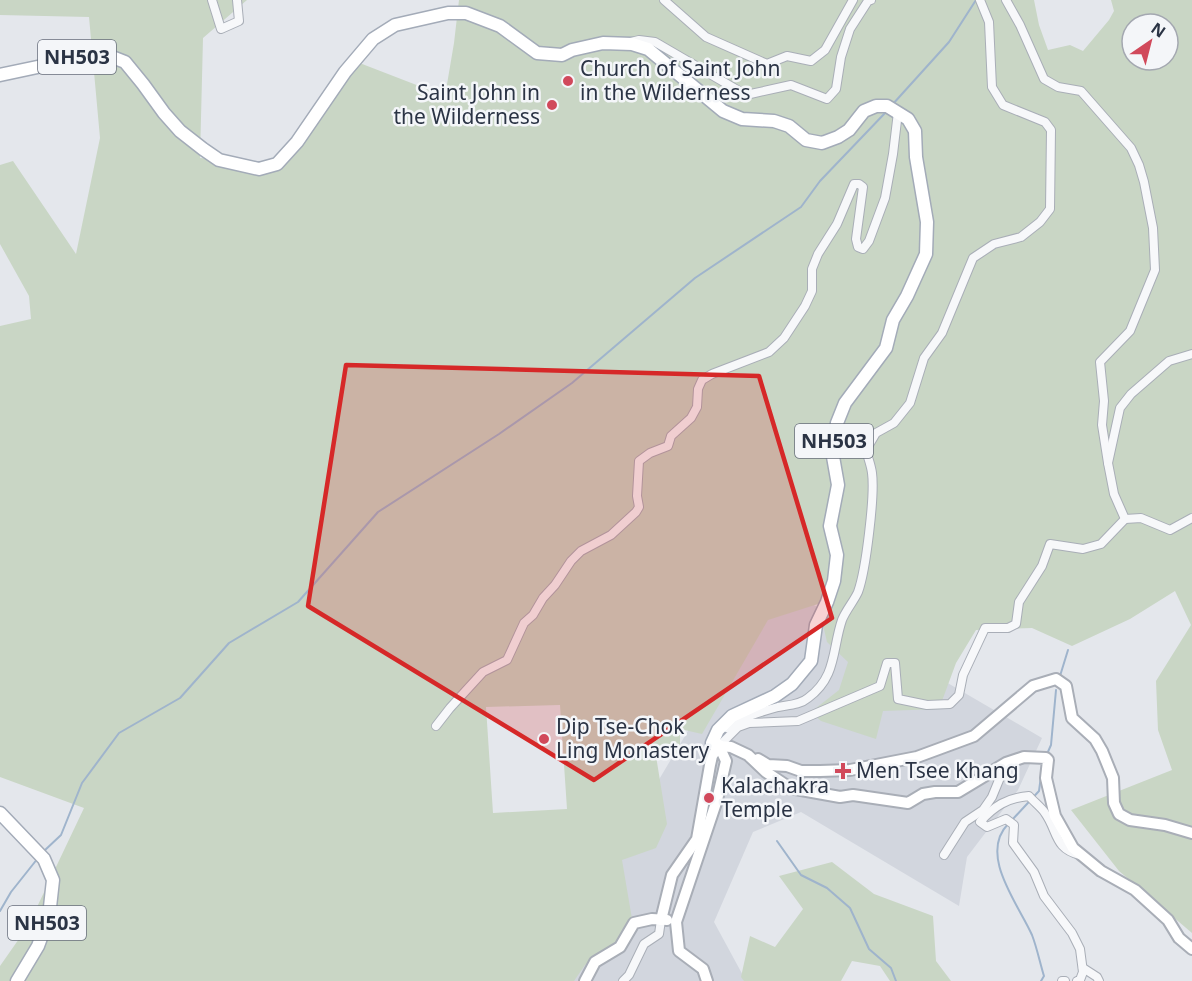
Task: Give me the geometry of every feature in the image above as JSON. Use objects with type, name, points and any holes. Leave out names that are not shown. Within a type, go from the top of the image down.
[{"type":"main road","name":"NH503","points":[[0,75],[61,62],[94,51],[102,53],[125,62],[180,131],[203,149],[219,160],[259,169],[277,164],[297,142],[345,72],[373,39],[395,25],[448,13],[466,13],[500,27],[537,53],[562,56],[572,50],[603,43],[632,44],[648,50],[723,111],[742,119],[782,123],[806,140],[822,142],[838,137],[849,130],[864,111],[876,106],[893,110],[908,119],[915,131],[916,156],[927,222],[926,254],[893,320],[886,348],[845,403],[837,423],[832,451],[838,485],[830,526],[837,555],[834,581],[816,625],[811,661],[792,684],[775,696],[732,716],[713,737],[712,742],[719,746]]},
{"type":"main road","name":"NH503","points":[[0,813],[44,859],[53,880],[50,916],[38,946],[17,981]]},
{"type":"street","points":[[212,0],[221,29],[239,21],[237,0]]},
{"type":"street","points":[[664,0],[706,37],[767,63],[787,56],[811,61],[825,50],[853,0]]},
{"type":"street","points":[[621,44],[639,40],[655,42],[746,95],[790,85],[827,99],[836,89],[841,57],[850,29],[871,0]]},
{"type":"street","points":[[707,981],[703,969],[680,951],[676,922],[715,807],[726,761],[716,743],[722,733],[736,721],[761,712],[798,704],[808,699],[824,680],[834,659],[842,619],[858,591],[862,572],[869,526],[872,483],[866,450],[876,433],[894,423],[910,403],[924,358],[942,333],[972,258],[994,244],[1021,237],[1040,222],[1050,209],[1051,130],[1045,122],[1003,105],[992,87],[989,22],[980,0]]},
{"type":"street","points":[[1006,0],[1044,79],[1058,87],[1081,92],[1131,148],[1144,182],[1153,228],[1155,270],[1130,331],[1100,362],[1104,401],[1102,424],[1108,463],[1114,494],[1125,519]]},
{"type":"street","points":[[436,726],[483,672],[507,660],[524,624],[581,550],[611,535],[636,512],[639,507],[637,496],[639,461],[650,453],[668,446],[671,436],[691,418],[697,407],[698,388],[702,380],[769,352],[784,338],[812,291],[812,269],[818,254],[837,224],[854,184],[863,187],[856,239],[858,247],[863,249],[869,241],[885,198],[893,154],[893,110]]},
{"type":"street","points":[[1108,463],[1120,408],[1131,394],[1169,361],[1192,354]]},
{"type":"street","points":[[623,981],[644,944],[659,934],[672,875],[697,839],[712,756],[738,727],[750,723],[798,722],[880,686],[887,663],[895,663],[898,699],[927,705],[950,704],[959,695],[963,675],[985,628],[1008,628],[1016,624],[1019,602],[1042,566],[1050,544],[1083,549],[1101,544],[1125,519],[1141,518],[1170,530],[1192,518]]},
{"type":"street","points":[[738,751],[746,752],[768,765],[787,766],[801,771],[850,770],[917,757],[974,736],[1033,686],[1056,679],[1066,686],[1072,718],[1095,739],[1102,751],[1113,778],[1114,802],[1119,814],[1130,820],[1165,825],[1192,833]]},
{"type":"street","points":[[719,746],[731,747],[748,755],[766,772],[790,788],[840,797],[853,795],[908,803],[923,794],[958,792],[1006,763],[1024,757],[1039,757],[1048,760],[1046,778],[1055,816],[1073,849],[1101,871],[1135,890],[1168,920],[1179,938],[1192,950]]},
{"type":"street","points":[[944,855],[965,822],[988,804],[1006,763]]},
{"type":"street","points":[[1077,981],[1080,980],[1083,972],[1080,949],[1072,933],[1044,896],[1034,872],[1013,843],[1011,823],[1006,819],[987,827],[980,822],[987,813],[1012,797],[1031,799],[1044,811],[1060,845],[1070,853],[1080,855]]},
{"type":"street","points":[[585,981],[595,963],[620,947],[634,923],[652,919],[676,922]]},
{"type":"street","points":[[1083,968],[1097,977],[1099,981]]},
{"type":"highlighted area","points":[[346,365],[759,376],[832,618],[594,780],[308,606]]},
{"type":"shaded area","points":[[776,583],[1042,738],[1018,790],[967,857],[959,906],[801,812],[753,832],[714,922],[746,981],[542,981],[545,971]]},
{"type":"green space","points":[[0,0],[247,0],[203,38],[200,158],[269,163],[296,152],[357,62],[445,96],[459,0],[1034,0],[1039,25],[1048,50],[1070,45],[1083,51],[1114,11],[1111,0],[1192,0],[1192,933],[1119,871],[1071,810],[1172,770],[1158,730],[1156,681],[1191,625],[1175,591],[1130,619],[1072,646],[1032,628],[976,630],[956,663],[939,709],[883,711],[876,739],[821,721],[811,712],[839,690],[848,662],[827,642],[818,604],[768,620],[702,734],[680,729],[680,754],[656,756],[667,824],[656,848],[622,860],[632,919],[618,943],[585,965],[574,981],[0,981],[0,966],[28,926],[84,808],[0,777],[0,326],[31,319],[29,296],[0,244],[0,165],[13,161],[76,254],[100,138],[89,17],[0,15]],"holes":[[[560,705],[567,809],[493,813],[486,707]]]},
{"type":"green space","points":[[832,862],[874,894],[933,916],[936,961],[951,981],[890,981],[880,966],[852,961],[841,981],[744,981],[741,977],[750,936],[775,947],[803,909],[779,876]]},
{"type":"waterway","points":[[892,105],[949,42],[976,0]]},
{"type":"waterway","points":[[44,851],[61,835],[82,783],[119,733],[180,698],[229,643],[298,602],[378,512],[499,434],[572,383],[695,278],[801,207],[820,181],[886,112]]},
{"type":"waterway","points":[[1060,676],[1068,650]]},
{"type":"waterway","points":[[1047,754],[1051,745],[1056,690]]},
{"type":"waterway","points":[[1012,820],[1039,791],[1041,776]]},
{"type":"waterway","points":[[1008,824],[1000,836],[997,850],[999,865],[1011,895],[1032,935],[1044,976],[1041,981]]},
{"type":"waterway","points":[[777,841],[801,875],[827,888],[850,908],[869,949],[891,968],[896,981]]},
{"type":"waterway","points":[[0,911],[11,892],[38,858]]},
{"type":"place","name":"Church of Saint John in the Wilderness","points":[[568,81]]},
{"type":"place","name":"Saint John in the Wilderness","points":[[552,105]]},
{"type":"place","name":"Dip Tse-Chok Ling Monastery","points":[[544,739]]},
{"type":"place","name":"Men Tsee Khang","points":[[843,771]]},
{"type":"place","name":"Kalachakra Temple","points":[[709,798]]}]
